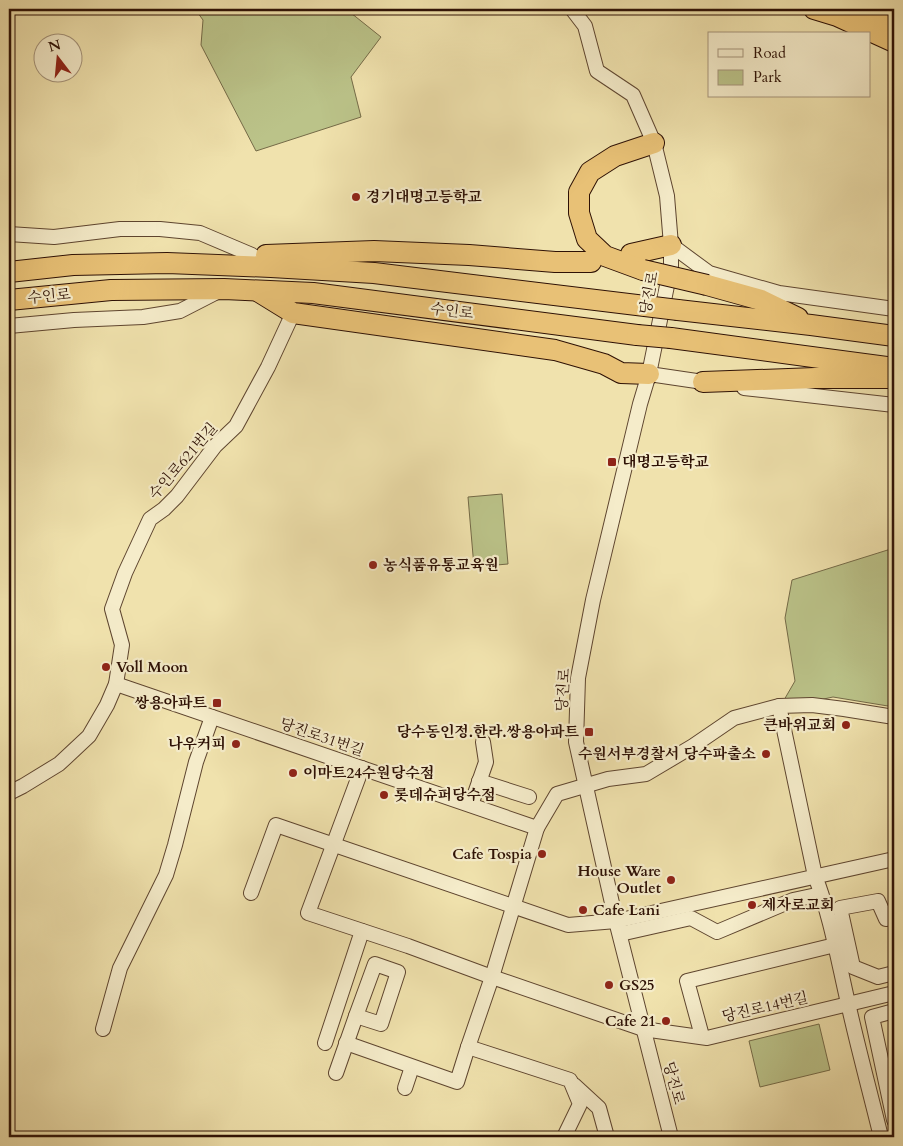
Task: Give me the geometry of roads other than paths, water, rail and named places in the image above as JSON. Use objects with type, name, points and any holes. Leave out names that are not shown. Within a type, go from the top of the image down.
[{"type":"highway","points":[[814,9],[837,16],[894,42]]},
{"type":"highway","points":[[861,9],[894,22]]},
{"type":"highway","points":[[654,143],[615,156],[590,172],[580,192],[579,213],[587,239],[605,256],[637,262],[761,300],[811,325]]},
{"type":"highway","points":[[637,262],[671,245]]},
{"type":"highway","points":[[167,263],[252,255],[374,251],[469,255],[555,262],[591,262]]},
{"type":"highway","name":"수인로","points":[[9,272],[73,265],[167,263],[374,273],[894,336]]},
{"type":"highway","name":"수인로","points":[[9,300],[111,290],[224,289],[314,293],[894,368]]},
{"type":"highway","points":[[258,291],[292,312],[547,348],[604,364],[621,373],[649,374]]},
{"type":"highway","points":[[703,382],[814,378],[894,378]]},
{"type":"street","points":[[572,9],[585,26],[597,71],[634,95],[654,143],[667,196],[671,245],[709,273],[780,293],[894,309]]},
{"type":"street","points":[[9,234],[54,237],[120,229],[160,229],[200,233],[252,255]]},
{"type":"street","name":"당진로","points":[[671,245],[671,266],[649,374],[640,404],[593,600],[578,678],[576,742],[618,928],[671,1137]]},
{"type":"street","points":[[9,326],[74,320],[143,317],[180,311],[224,289]]},
{"type":"street","name":"수인로621번길","points":[[9,793],[59,764],[89,736],[107,705],[116,684],[122,645],[112,609],[125,573],[146,528],[150,520],[177,496],[215,446],[236,426],[268,367],[292,312]]},
{"type":"street","points":[[649,374],[795,394],[894,405]]},
{"type":"street","name":"당진로31번길","points":[[116,684],[537,828]]},
{"type":"street","points":[[346,1043],[457,1082],[492,977],[537,828],[557,794],[608,779],[646,774],[693,746],[734,718],[779,706],[812,705],[844,708],[894,717]]},
{"type":"street","points":[[779,706],[815,876],[822,894],[835,945],[881,1137]]},
{"type":"street","points":[[104,1029],[120,968],[166,875],[196,762],[212,717]]},
{"type":"street","points":[[471,805],[486,762],[483,742]]},
{"type":"street","points":[[333,846],[362,768]]},
{"type":"street","points":[[480,781],[529,797]]},
{"type":"street","points":[[251,893],[276,825],[568,925],[618,928],[691,918],[717,932],[793,900],[822,894]]},
{"type":"street","name":"당진로14번길","points":[[333,846],[308,913],[408,946],[643,1029],[707,1038],[894,993]]},
{"type":"street","points":[[618,928],[815,876],[894,858]]},
{"type":"street","points":[[894,918],[886,919],[878,901],[840,908],[853,967],[878,977],[894,973]]},
{"type":"street","points":[[325,1043],[362,931]]},
{"type":"street","points":[[702,1036],[687,981],[835,945]]},
{"type":"street","points":[[894,1011],[872,1017],[894,1120]]},
{"type":"street","points":[[336,1073],[356,1016]]},
{"type":"street","points":[[468,1047],[570,1080],[599,1108],[606,1137]]},
{"type":"street","points":[[404,1088],[412,1067]]},
{"type":"street","points":[[564,1137],[580,1104],[570,1080]]},
{"type":"place","name":"경기대명고등학교","points":[[356,197]]},
{"type":"place","name":"대명고등학교","points":[[612,462]]},
{"type":"place","name":"농식품유통교육원","points":[[373,565]]},
{"type":"place","name":"Voll Moon","points":[[106,667]]},
{"type":"place","name":"쌍용아파트","points":[[217,703]]},
{"type":"place","name":"큰바위교회","points":[[846,725]]},
{"type":"place","name":"당수동인정.한라.쌍용아파트","points":[[589,732]]},
{"type":"place","name":"나우커피","points":[[236,744]]},
{"type":"place","name":"수원서부경찰서 당수파출소","points":[[766,754]]},
{"type":"place","name":"이마트24수원당수점","points":[[293,773]]},
{"type":"place","name":"롯데슈퍼당수점","points":[[384,795]]},
{"type":"place","name":"Cafe Tospia","points":[[542,854]]},
{"type":"place","name":"House Ware Outlet","points":[[671,880]]},
{"type":"place","name":"제자로교회","points":[[752,905]]},
{"type":"place","name":"Cafe Lani","points":[[583,910]]},
{"type":"place","name":"GS25","points":[[609,985]]},
{"type":"place","name":"Cafe 21","points":[[666,1021]]}]
